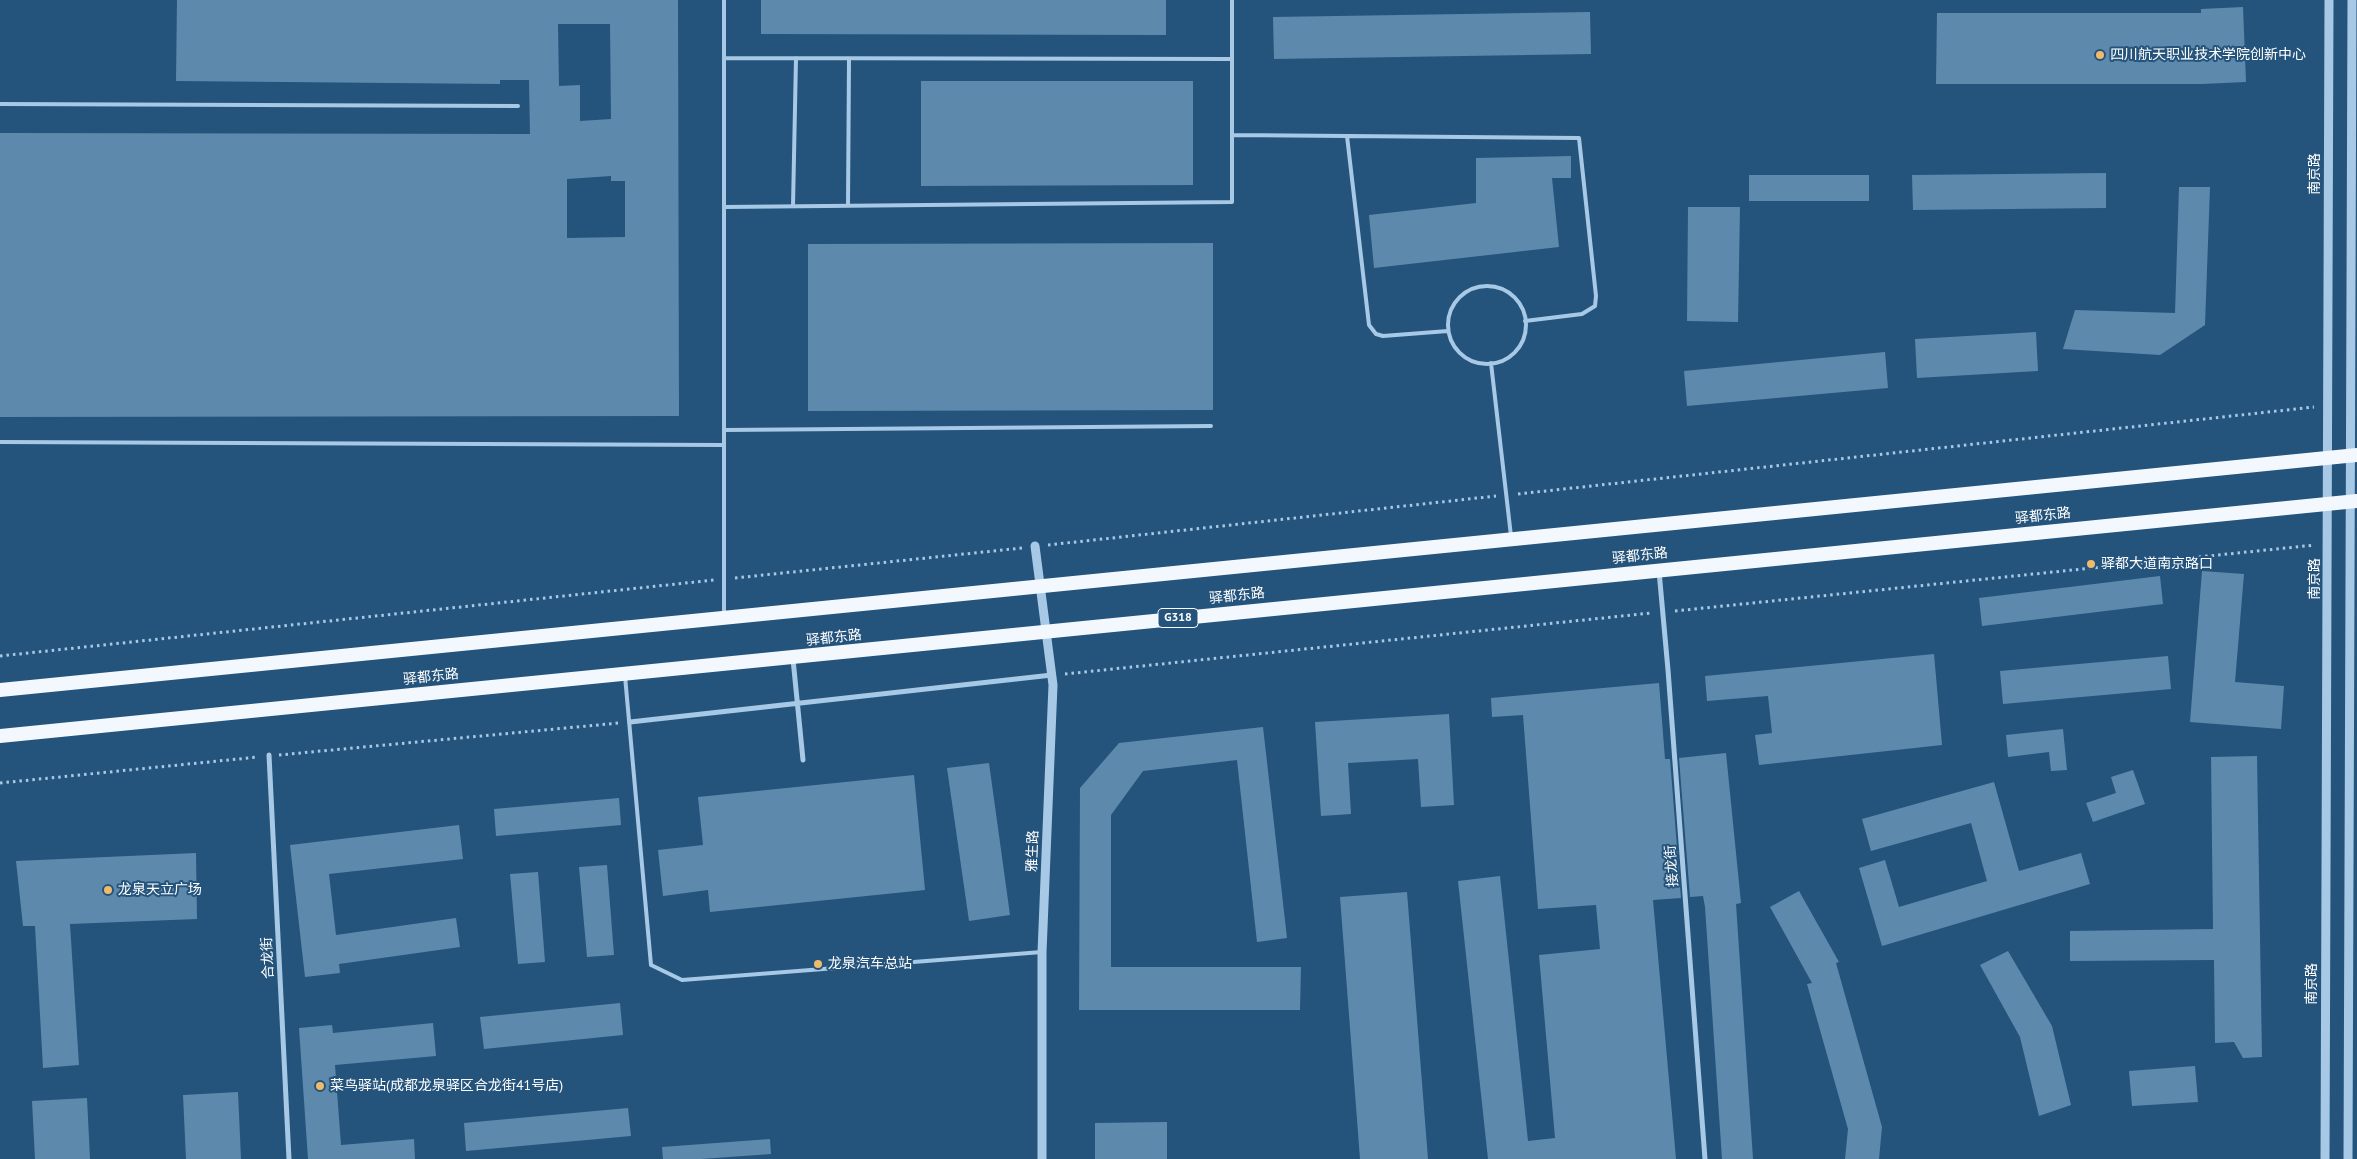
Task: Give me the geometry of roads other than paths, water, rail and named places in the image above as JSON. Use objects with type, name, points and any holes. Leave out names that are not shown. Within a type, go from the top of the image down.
[{"type":"highway","name":"驿都东路","points":[[0,690],[2355,456]]},
{"type":"highway","name":"驿都东路","points":[[0,736],[2354,501]]},
{"type":"street","name":"南京路","points":[[2325,1159],[2329,544],[2327,458],[2329,0]]},
{"type":"street","points":[[2348,1159],[2355,456],[2352,0]]},
{"type":"street","name":"雅生路","points":[[1035,546],[1042,587],[1052,675],[1042,952],[1042,1159]]},
{"type":"street","name":"接龙街","points":[[1659,571],[1705,1159]]},
{"type":"street","points":[[793,658],[804,760]]},
{"type":"street","points":[[630,722],[1052,675]]},
{"type":"street","name":"合龙街","points":[[269,756],[289,1159]]},
{"type":"lane","points":[[724,0],[724,617]]},
{"type":"lane","points":[[724,207],[1232,202],[1232,0]]},
{"type":"lane","points":[[724,58],[1232,59]]},
{"type":"lane","points":[[793,206],[796,58]]},
{"type":"lane","points":[[848,205],[849,58]]},
{"type":"lane","points":[[0,104],[518,106]]},
{"type":"lane","points":[[1232,135],[1579,138],[1596,296],[1595,306],[1582,314],[1526,321]]},
{"type":"lane","points":[[1347,136],[1369,324],[1376,334],[1383,336],[1448,330]]},
{"type":"lane","points":[[1485,286],[1498,287],[1509,292],[1518,301],[1526,321],[1524,337],[1518,348],[1509,357],[1491,363],[1471,360],[1460,353],[1452,343],[1448,330],[1448,317],[1453,305],[1467,292],[1485,286]]},
{"type":"lane","points":[[1491,363],[1511,540]]},
{"type":"lane","points":[[724,430],[1211,426]]},
{"type":"lane","points":[[0,442],[724,445]]},
{"type":"lane","points":[[625,674],[651,965],[682,980],[1042,952]]},
{"type":"place","name":"四川航天职业技术学院创新中心","points":[[2100,55]]},
{"type":"place","name":"驿都大道南京路口","points":[[2091,564]]},
{"type":"place","name":"龙泉天立广场","points":[[108,890]]},
{"type":"place","name":"龙泉汽车总站","points":[[818,964]]},
{"type":"place","name":"菜鸟驿站(成都龙泉驿区合龙街41号店)","points":[[320,1086]]}]
